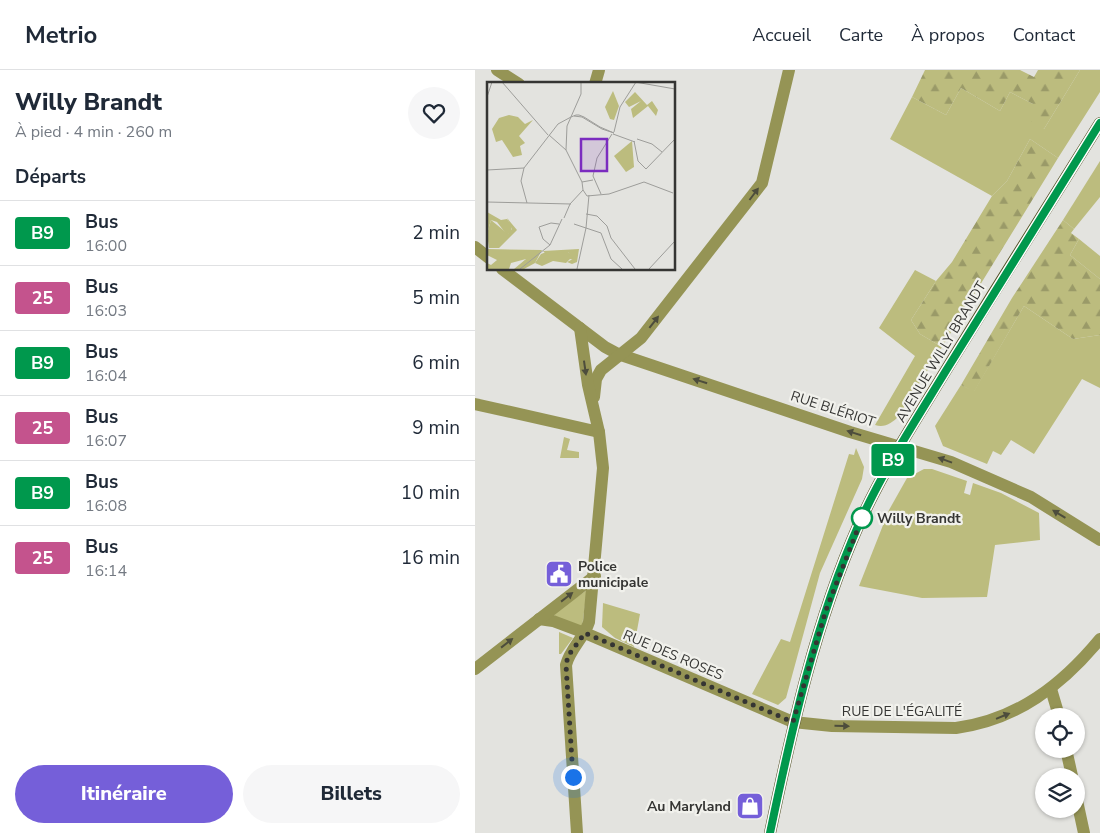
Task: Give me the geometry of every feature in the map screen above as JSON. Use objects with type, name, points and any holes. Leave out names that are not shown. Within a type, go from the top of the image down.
[{"type":"main road","name":"AVENUE WILLY BRANDT","points":[[770,833],[793,722],[823,619],[848,550],[870,500],[901,446],[1100,123]]},
{"type":"street","points":[[497,70],[516,82]]},
{"type":"street","points":[[595,407],[596,378],[601,370],[618,354],[641,338],[761,183],[789,70]]},
{"type":"street","points":[[475,248],[487,257]]},
{"type":"street","name":"RUE BLÉRIOT","points":[[503,270],[618,354],[850,432],[951,462],[1007,486],[1065,517],[1100,540]]},
{"type":"street","points":[[577,833],[566,665],[568,656],[585,633],[589,622],[595,576],[603,468],[595,407],[588,385],[580,328]]},
{"type":"street","points":[[475,404],[599,432]]},
{"type":"street","points":[[475,669],[595,576]]},
{"type":"street","name":"RUE DES ROSES","points":[[539,619],[553,621],[585,633],[793,722]]},
{"type":"street","name":"RUE DE L'ÉGALITÉ","points":[[793,722],[832,726],[956,728],[973,726],[1002,717],[1030,704],[1051,690],[1100,639]]},
{"type":"street","points":[[1051,690],[1057,708]]},
{"type":"street","points":[[1081,818],[1084,833]]},
{"type":"green space","points":[[925,70],[1020,70],[1034,77],[1038,70],[1080,70],[1044,129],[1026,118],[1033,104],[1010,92],[1000,111],[961,88],[946,115],[912,97]]},
{"type":"green space","points":[[1080,70],[1100,70],[1100,92],[1058,158],[1030,139],[1007,181],[992,196],[890,139],[912,97],[946,115],[961,88],[1000,111],[1010,92],[1033,104],[1044,129]]},
{"type":"green space","points":[[1030,139],[1058,158],[942,347],[920,334],[911,320],[936,281],[952,262],[992,196],[1007,181]]},
{"type":"green space","points":[[1100,161],[1100,197],[1074,229],[1063,220]]},
{"type":"green space","points":[[1063,220],[1074,229],[1071,233],[1079,239],[1070,255],[1100,279],[1100,335],[1073,339],[1024,306],[974,392],[961,385],[1012,298]]},
{"type":"green space","points":[[1079,239],[1100,256],[1100,279],[1070,255]]},
{"type":"green space","points":[[915,270],[936,281],[911,320],[920,334],[942,347],[899,416],[888,424],[882,426],[875,425],[915,356],[879,328]]},
{"type":"green space","points":[[1024,306],[1073,339],[1100,335],[1100,388],[1082,379],[1034,454],[1011,440],[1001,455],[993,451],[987,464],[943,446],[935,426],[961,385],[974,391]]},
{"type":"green space","points":[[564,437],[570,439],[567,450],[579,452],[579,458],[560,458]]},
{"type":"green space","points":[[856,448],[864,467],[862,479],[820,573],[786,698],[778,705],[752,694],[781,639],[790,642],[849,454],[854,455]]},
{"type":"green space","points":[[924,469],[932,469],[967,481],[964,493],[970,495],[973,483],[1001,493],[1039,513],[1040,540],[995,545],[987,597],[922,598],[859,586],[889,510],[907,478]]},
{"type":"green space","points":[[587,590],[582,627],[555,617],[554,613]]},
{"type":"green space","points":[[603,603],[640,614],[634,647],[615,638],[602,627]]},
{"type":"green space","points":[[559,632],[573,638],[561,654],[559,654]]},
{"type":"bus line","name":"B9","points":[[770,833],[793,722],[811,657],[837,579],[870,500],[915,422],[1100,123]]},
{"type":"place","name":"Willy Brandt","points":[[862,518]]},
{"type":"place","name":"Police municipale","points":[[559,574]]},
{"type":"place","name":"Au Maryland","points":[[750,806]]},
{"type":"route","points":[[573,777],[566,665],[568,656],[585,633],[793,722],[826,610],[862,518]]}]
